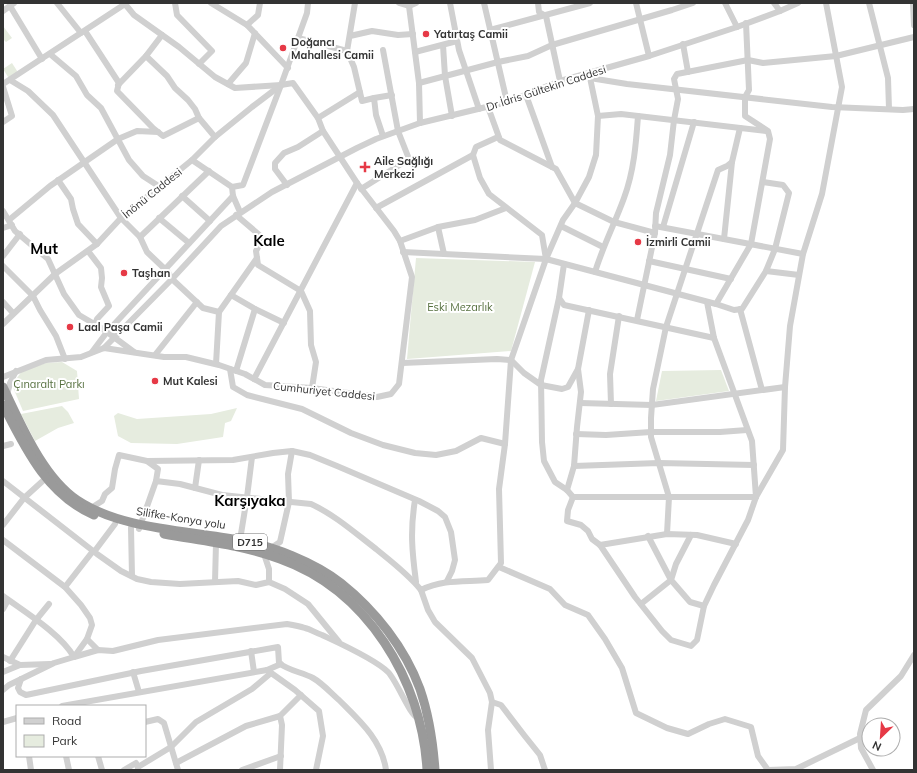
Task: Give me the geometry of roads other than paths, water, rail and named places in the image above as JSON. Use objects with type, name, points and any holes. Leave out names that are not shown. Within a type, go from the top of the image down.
[{"type":"highway","name":"Silifke-Konya yolu","points":[[5,391],[24,433],[51,474],[76,499],[91,508],[137,527],[264,554],[303,569],[319,578],[343,596],[366,618],[384,641],[397,662],[407,684],[419,718],[427,770]]},
{"type":"highway","name":"Silifke-Konya yolu","points":[[3,405],[34,462],[46,478],[67,499],[82,510],[115,524],[240,540],[271,548],[319,569],[340,583],[380,622],[397,644],[410,667],[429,719],[435,770]]},
{"type":"street","points":[[57,3],[83,32],[119,82],[117,91],[158,132],[163,136],[199,118]]},
{"type":"street","points":[[176,3],[177,14],[212,50],[199,64]]},
{"type":"street","points":[[211,3],[247,25],[288,68]]},
{"type":"street","points":[[247,25],[258,15],[260,3]]},
{"type":"street","points":[[308,3],[307,13],[282,85],[243,185],[232,187],[238,213],[263,238],[256,251],[258,265],[301,291],[310,311],[311,346],[316,362],[312,388]]},
{"type":"street","points":[[356,3],[347,51],[354,67],[362,101],[392,95]]},
{"type":"street","points":[[399,3],[409,6],[416,3]]},
{"type":"street","points":[[450,3],[457,41],[479,109]]},
{"type":"street","points":[[484,3],[507,102]]},
{"type":"street","points":[[538,3],[539,12],[546,16],[560,81]]},
{"type":"street","points":[[490,30],[590,3]]},
{"type":"street","points":[[636,3],[649,56]]},
{"type":"street","points":[[419,83],[498,62],[528,56],[552,45],[693,3]]},
{"type":"street","points":[[725,3],[737,27]]},
{"type":"street","points":[[774,3],[780,11]]},
{"type":"street","name":"Dr İdris Gültekin Caddesi","points":[[104,348],[172,279],[220,226],[238,213],[340,156],[383,136],[420,123],[507,102],[560,81],[590,76],[737,27],[798,3]]},
{"type":"street","points":[[573,497],[568,510],[567,521],[581,525],[588,530],[592,539],[600,545],[641,604],[662,631],[671,640],[691,646],[697,640],[704,606],[748,520],[756,497],[783,450],[785,388],[790,326],[803,254],[822,194],[842,87],[826,3]]},
{"type":"street","points":[[869,3],[888,78],[889,109]]},
{"type":"street","points":[[913,3],[914,25]]},
{"type":"street","points":[[3,11],[12,4],[42,59]]},
{"type":"street","points":[[3,122],[12,116],[3,86],[124,4],[134,15],[179,47],[215,77],[235,88],[292,83],[318,118],[323,131],[361,189],[400,241],[403,252],[546,259],[734,310],[742,309],[766,271],[775,249],[789,193],[783,185],[763,182]]},
{"type":"street","points":[[409,6],[419,83],[420,123]]},
{"type":"street","points":[[716,304],[751,244],[770,139],[768,131],[745,116],[745,97],[749,90],[746,23]]},
{"type":"street","points":[[350,36],[372,32],[398,35],[413,34]]},
{"type":"street","points":[[228,84],[246,63],[255,33]]},
{"type":"street","points":[[118,86],[146,56],[162,35]]},
{"type":"street","points":[[637,320],[643,285],[655,233],[656,213],[670,155],[678,99],[674,79],[677,74],[748,60],[763,62],[836,56],[914,37]]},
{"type":"street","points":[[298,38],[347,51]]},
{"type":"street","points":[[415,52],[457,41]]},
{"type":"street","points":[[683,44],[688,72]]},
{"type":"street","points":[[443,45],[445,76],[452,116]]},
{"type":"street","points":[[361,189],[409,159],[398,131],[383,50]]},
{"type":"street","points":[[50,54],[76,76],[87,95],[101,108],[129,160],[143,176],[160,187]]},
{"type":"street","points":[[146,56],[167,76],[175,88],[196,109],[199,118],[215,137]]},
{"type":"street","points":[[421,590],[428,586],[447,581],[488,580],[501,563],[499,489],[505,444],[511,360],[546,259],[560,226],[589,177],[596,155],[598,116],[590,76],[627,84],[838,107],[914,109]]},
{"type":"street","points":[[10,80],[28,91],[53,115],[121,218],[140,237],[147,252],[165,269],[172,279],[203,308],[219,312]]},
{"type":"street","points":[[192,160],[215,137],[282,85]]},
{"type":"street","points":[[318,118],[360,92]]},
{"type":"street","points":[[526,95],[552,167]]},
{"type":"street","points":[[374,98],[376,115],[383,136]]},
{"type":"street","points":[[488,107],[500,140],[556,169],[575,203],[614,222],[655,233]]},
{"type":"street","points":[[598,116],[621,114],[768,131]]},
{"type":"street","points":[[595,272],[603,247],[613,229],[614,222],[625,196],[634,160],[638,116]]},
{"type":"street","points":[[663,227],[694,122]]},
{"type":"street","points":[[724,239],[732,162],[740,128]]},
{"type":"street","points":[[3,228],[58,180],[118,139],[137,131],[158,132]]},
{"type":"street","points":[[287,185],[275,169],[276,163],[284,153],[298,147],[323,131]]},
{"type":"street","points":[[376,208],[472,155],[476,147],[498,137]]},
{"type":"street","points":[[472,155],[480,178],[489,194],[542,235],[546,259]]},
{"type":"street","name":"İnönü Caddesi","points":[[3,324],[55,274],[97,244],[121,218],[192,160],[232,187]]},
{"type":"street","points":[[667,534],[669,497],[651,437],[653,389],[666,327],[718,170],[732,162]]},
{"type":"street","points":[[140,237],[209,171]]},
{"type":"street","points":[[58,180],[71,199],[78,224],[97,244]]},
{"type":"street","points":[[254,379],[357,183]]},
{"type":"street","points":[[182,196],[210,221]]},
{"type":"street","points":[[92,352],[107,332],[233,196]]},
{"type":"street","points":[[400,241],[438,227],[475,220],[506,208]]},
{"type":"street","points":[[3,211],[15,231],[48,259],[64,294],[79,314],[115,337],[136,353]]},
{"type":"street","points":[[159,218],[189,243]]},
{"type":"street","points":[[560,226],[603,247]]},
{"type":"street","points":[[655,226],[803,254]]},
{"type":"street","points":[[438,227],[444,254]]},
{"type":"street","points":[[3,256],[20,234]]},
{"type":"street","points":[[88,250],[101,268],[101,287],[109,306],[97,319],[95,324]]},
{"type":"street","name":"Cumhuriyet Caddesi","points":[[3,377],[46,360],[81,357],[104,348],[164,357],[186,357],[216,364],[233,370],[265,385],[312,388],[377,397],[390,394],[399,384],[412,277],[403,252]]},
{"type":"street","points":[[216,364],[219,312],[257,258]]},
{"type":"street","points":[[649,261],[731,279]]},
{"type":"street","points":[[564,264],[559,298],[541,380],[542,442],[544,461],[555,482],[567,490],[573,497],[756,497]]},
{"type":"street","points":[[3,266],[33,296],[56,336],[65,359]]},
{"type":"street","points":[[766,271],[799,275]]},
{"type":"street","points":[[231,295],[284,323]]},
{"type":"street","points":[[559,298],[564,305],[714,338]]},
{"type":"street","points":[[3,302],[13,313]]},
{"type":"street","points":[[155,355],[197,302]]},
{"type":"street","points":[[707,302],[714,338],[752,441],[756,497]]},
{"type":"street","points":[[255,309],[233,370],[234,387],[247,395],[302,409],[351,433],[383,445],[415,453],[436,454],[456,451],[481,438],[505,444]]},
{"type":"street","points":[[740,309],[762,390]]},
{"type":"street","points":[[402,363],[497,359],[511,360],[524,373],[541,385],[562,389],[568,387],[578,369],[589,310]]},
{"type":"street","points":[[611,404],[610,374],[619,316]]},
{"type":"street","points":[[567,490],[574,466],[576,434],[582,392],[578,369]]},
{"type":"street","points":[[5,391],[16,371]]},
{"type":"street","points":[[580,403],[652,405],[785,388]]},
{"type":"street","points":[[576,434],[606,435],[651,432],[713,432],[747,430]]},
{"type":"street","points":[[3,446],[11,444]]},
{"type":"street","points":[[91,508],[102,501],[105,494],[112,488],[119,455],[148,461],[233,460],[292,451],[310,455],[330,463],[438,511],[445,517],[451,532],[455,560],[447,581]]},
{"type":"street","points":[[271,548],[280,542],[289,502],[288,474],[292,451]]},
{"type":"street","points":[[240,540],[252,457]]},
{"type":"street","points":[[195,488],[199,460]]},
{"type":"street","points":[[132,576],[137,527],[156,481],[158,469],[148,461]]},
{"type":"street","points":[[574,466],[659,463],[754,465]]},
{"type":"street","points":[[3,525],[24,498],[46,478]]},
{"type":"street","points":[[3,481],[120,571],[151,582],[180,584],[238,581],[256,585],[269,582],[285,589],[308,604],[342,645]]},
{"type":"street","points":[[156,481],[195,488],[222,495],[311,504],[323,509],[411,578],[421,590],[428,610],[435,622],[472,658],[487,687],[492,702],[488,730],[491,770]]},
{"type":"street","points":[[415,500],[411,548],[416,584]]},
{"type":"street","points":[[65,587],[115,524]]},
{"type":"street","points":[[600,545],[667,534],[692,535],[736,544]]},
{"type":"street","points":[[641,604],[671,580],[676,564],[692,535]]},
{"type":"street","points":[[648,536],[671,580],[690,602],[704,606]]},
{"type":"street","points":[[3,540],[65,587],[82,605],[90,618],[92,625],[88,639],[74,657]]},
{"type":"street","points":[[215,582],[216,544]]},
{"type":"street","points":[[264,554],[269,569],[269,582]]},
{"type":"street","points":[[499,567],[550,589],[565,605],[588,615],[622,668],[636,713],[667,728],[688,734],[709,724],[725,719],[751,727],[758,756],[768,770],[796,769],[860,738]]},
{"type":"street","points":[[3,609],[5,598],[36,620],[68,648],[74,657]]},
{"type":"street","points":[[10,661],[36,620],[49,604]]},
{"type":"street","points":[[3,690],[21,679],[54,663],[98,650],[113,651],[158,640],[287,624],[306,628],[375,662],[388,672],[400,688],[412,713],[415,717],[419,718]]},
{"type":"street","points":[[88,639],[98,650]]},
{"type":"street","points":[[21,679],[18,688],[20,692],[26,695],[133,672],[278,647],[279,663],[314,678],[364,724],[377,742],[385,760],[386,770]]},
{"type":"street","points":[[250,651],[254,672]]},
{"type":"street","points":[[873,770],[861,748],[860,734],[866,710],[901,676],[914,655]]},
{"type":"street","points":[[3,658],[20,665]]},
{"type":"street","points":[[3,672],[20,665],[54,663]]},
{"type":"street","points":[[124,770],[136,763],[138,768],[171,747],[196,722],[252,689],[269,671],[281,664]]},
{"type":"street","points":[[73,705],[254,672],[269,671],[301,695],[319,711],[323,736],[316,770]]},
{"type":"street","points":[[133,672],[139,692]]},
{"type":"street","points":[[146,722],[158,719],[164,723],[177,767],[246,726],[280,716],[301,695]]},
{"type":"street","points":[[492,702],[502,706],[540,755],[544,770]]},
{"type":"street","points":[[280,716],[282,725],[280,770]]},
{"type":"street","points":[[3,722],[16,718]]},
{"type":"street","points":[[242,770],[281,756]]},
{"type":"street","points":[[29,757],[31,770]]},
{"type":"street","points":[[66,757],[69,770]]},
{"type":"street","points":[[98,757],[102,770]]},
{"type":"place","name":"Yatırtaş Camii","points":[[426,34]]},
{"type":"place","name":"Doğancı Mahallesi Camii","points":[[283,48]]},
{"type":"place","name":"Aile Sağlığı Merkezi","points":[[365,167]]},
{"type":"place","name":"İzmirli Camii","points":[[638,242]]},
{"type":"place","name":"Taşhan","points":[[124,273]]},
{"type":"place","name":"Laal Paşa Camii","points":[[70,327]]},
{"type":"place","name":"Mut Kalesi","points":[[155,381]]},
{"type":"district","name":"Kale","points":[[269,240]]},
{"type":"district","name":"Mut","points":[[44,248]]},
{"type":"district","name":"Karşıyaka","points":[[250,500]]},
{"type":"park label","name":"Eski Mezarlık","points":[[460,307]]},
{"type":"park label","name":"Çınaraltı Parkı","points":[[49,384]]}]
